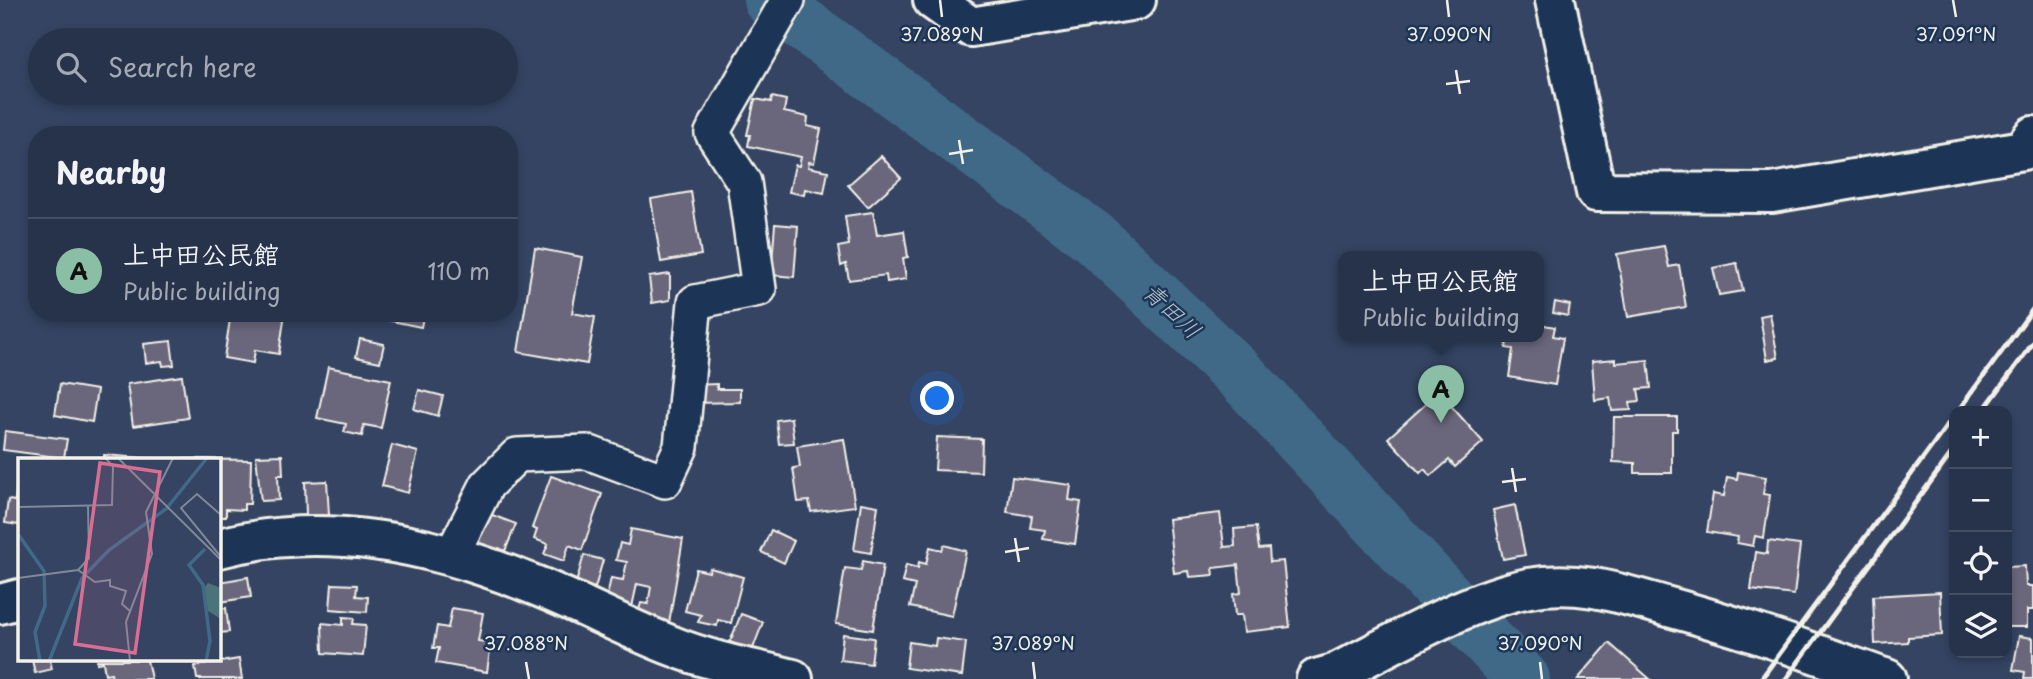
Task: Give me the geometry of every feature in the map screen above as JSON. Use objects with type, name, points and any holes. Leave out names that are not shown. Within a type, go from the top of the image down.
[{"type":"street","points":[[452,556],[487,485],[517,455],[587,452],[665,481],[681,447],[695,302],[760,289],[744,182],[712,134],[788,0]]},
{"type":"street","points":[[933,0],[971,27],[1136,0]]},
{"type":"street","points":[[1555,0],[1595,192],[1772,193],[2023,150],[2033,136]]},
{"type":"street","points":[[220,548],[242,542],[323,534],[387,541],[452,556],[529,583],[677,648],[793,679]]},
{"type":"street","points":[[1316,679],[1334,674],[1478,605],[1526,589],[1572,584],[1595,587],[1718,620],[1887,679]]},
{"type":"street","points":[[0,604],[18,599]]},
{"type":"building","points":[[772,97],[786,100],[784,112],[808,117],[807,126],[821,129],[814,163],[809,162],[808,167],[828,171],[824,193],[805,189],[804,195],[789,192],[795,165],[799,166],[801,157],[748,146],[750,135],[747,135],[755,99],[771,102]]},
{"type":"building","points":[[881,156],[901,178],[868,207],[848,185]]},
{"type":"building","points":[[691,192],[701,255],[661,262],[651,199]]},
{"type":"building","points":[[873,212],[877,235],[904,231],[908,257],[903,258],[906,279],[887,282],[886,275],[849,280],[846,264],[841,266],[838,247],[849,245],[845,216]]},
{"type":"building","points":[[775,224],[798,226],[794,277],[771,275]]},
{"type":"building","points":[[1664,246],[1669,267],[1679,265],[1686,307],[1628,317],[1617,254]]},
{"type":"building","points":[[535,248],[582,257],[572,313],[595,317],[587,364],[518,352]]},
{"type":"building","points":[[1737,263],[1743,291],[1719,295],[1713,268]]},
{"type":"building","points":[[670,274],[670,300],[652,303],[649,277]]},
{"type":"building","points":[[1555,302],[1570,305],[1568,316],[1553,313]]},
{"type":"building","points":[[1770,314],[1778,358],[1767,360],[1760,316]]},
{"type":"building","points":[[230,322],[284,322],[279,354],[255,350],[253,363],[224,358]]},
{"type":"building","points":[[397,322],[422,322],[421,327]]},
{"type":"building","points":[[1544,325],[1555,327],[1553,336],[1563,338],[1555,385],[1509,377],[1513,349],[1506,348],[1507,342],[1544,342]]},
{"type":"building","points":[[360,339],[384,344],[380,362],[356,357]]},
{"type":"building","points":[[171,341],[174,365],[163,366],[162,361],[146,363],[144,344]]},
{"type":"building","points":[[1616,359],[1616,363],[1648,360],[1651,388],[1638,389],[1640,401],[1630,402],[1631,410],[1612,411],[1610,398],[1595,400],[1592,361]]},
{"type":"building","points":[[328,367],[391,380],[381,428],[364,425],[362,436],[344,432],[346,424],[317,418]]},
{"type":"building","points":[[182,376],[188,418],[133,426],[127,384]]},
{"type":"building","points":[[60,384],[97,390],[92,422],[55,415]]},
{"type":"building","points":[[717,384],[717,389],[740,389],[740,402],[693,403],[692,385]]},
{"type":"building","points":[[419,390],[443,396],[438,416],[414,409]]},
{"type":"building","points":[[1439,392],[1483,442],[1455,467],[1449,460],[1431,476],[1424,469],[1420,473],[1388,438]]},
{"type":"building","points":[[1614,417],[1677,417],[1677,431],[1672,431],[1672,473],[1635,473],[1635,463],[1613,462]]},
{"type":"building","points":[[791,418],[794,443],[779,444],[776,420]]},
{"type":"building","points":[[5,431],[67,439],[64,458],[3,450]]},
{"type":"building","points":[[937,437],[982,439],[981,472],[935,470]]},
{"type":"building","points":[[844,439],[855,506],[811,512],[809,501],[798,502],[793,468],[800,467],[797,446]]},
{"type":"building","points":[[392,445],[418,452],[408,493],[382,486]]},
{"type":"building","points":[[104,455],[141,458],[104,458]]},
{"type":"building","points":[[282,455],[283,475],[278,475],[279,500],[261,501],[256,456]]},
{"type":"building","points":[[220,460],[251,460],[250,504],[244,504],[244,510],[226,509],[226,517],[220,517]]},
{"type":"building","points":[[1738,472],[1766,477],[1763,494],[1770,495],[1764,538],[1755,536],[1753,546],[1737,543],[1738,537],[1707,532],[1713,494],[1724,496],[1727,477],[1737,479]]},
{"type":"building","points":[[551,476],[602,494],[582,550],[569,545],[564,561],[544,554],[548,544],[534,539],[537,530],[532,528]]},
{"type":"building","points":[[1012,477],[1071,485],[1069,500],[1081,502],[1075,544],[1043,539],[1045,530],[1030,528],[1032,516],[1007,512]]},
{"type":"building","points":[[327,481],[329,515],[306,516],[305,482]]},
{"type":"building","points":[[18,484],[18,525],[5,523],[8,500],[15,501]]},
{"type":"building","points":[[861,503],[878,506],[871,553],[854,550]]},
{"type":"building","points":[[1515,505],[1525,555],[1503,559],[1493,510]]},
{"type":"building","points":[[479,510],[516,524],[505,551],[499,548],[496,554],[467,543]]},
{"type":"building","points":[[1220,513],[1224,547],[1235,546],[1234,529],[1256,527],[1259,549],[1269,548],[1270,562],[1283,561],[1290,627],[1244,632],[1242,615],[1235,615],[1233,594],[1241,593],[1238,565],[1213,568],[1214,575],[1189,577],[1188,571],[1174,573],[1168,519]]},
{"type":"building","points":[[631,529],[683,539],[669,623],[637,617],[641,603],[648,604],[651,587],[637,584],[632,607],[606,601],[611,578],[623,580],[627,562],[616,560],[620,543],[628,545]]},
{"type":"building","points":[[771,530],[794,541],[784,563],[761,552]]},
{"type":"building","points":[[1768,541],[1800,545],[1794,595],[1751,590],[1756,552],[1767,554]]},
{"type":"building","points":[[944,545],[966,551],[952,616],[910,607],[915,585],[902,582],[906,565],[918,568],[919,562],[926,564],[930,547],[942,550]]},
{"type":"building","points":[[584,555],[603,560],[595,588],[576,583]]},
{"type":"building","points":[[863,561],[883,565],[873,630],[836,624],[845,568],[861,570]]},
{"type":"building","points":[[2025,566],[2026,586],[2033,586],[2033,610],[2027,610],[2027,627],[2012,627],[2012,567]]},
{"type":"building","points":[[710,568],[743,577],[731,623],[718,620],[717,626],[698,622],[701,615],[685,611],[696,569],[709,572]]},
{"type":"building","points":[[248,577],[251,597],[220,602],[220,582]]},
{"type":"building","points":[[332,584],[357,585],[356,596],[368,597],[367,612],[330,609]]},
{"type":"building","points":[[1940,592],[1942,635],[1908,637],[1908,642],[1875,644],[1873,596]]},
{"type":"building","points":[[226,608],[229,632],[220,633],[220,609]]},
{"type":"building","points":[[452,608],[483,613],[478,641],[491,643],[487,672],[436,663],[439,648],[433,648],[437,626],[448,628]]},
{"type":"building","points":[[741,614],[763,622],[752,651],[730,642]]},
{"type":"building","points":[[343,617],[354,618],[353,624],[366,625],[363,656],[323,653],[322,623],[343,625]]},
{"type":"building","points":[[843,634],[874,638],[871,664],[840,660]]},
{"type":"building","points":[[2019,636],[2033,638],[2033,679],[2024,679],[2025,672],[2013,670]]},
{"type":"building","points":[[936,638],[966,642],[962,676],[906,668],[909,642],[935,646]]},
{"type":"building","points":[[1609,643],[1650,679],[1578,679]]},
{"type":"building","points":[[239,659],[242,679],[197,679],[195,666]]},
{"type":"building","points":[[32,662],[50,662],[52,669],[35,673]]},
{"type":"building","points":[[103,662],[147,662],[151,679],[112,679],[111,673],[105,674]]},
{"type":"waterway","name":"青田川","points":[[770,0],[1093,237],[1243,378],[1523,679]]},
{"type":"railway","points":[[1962,406],[2033,309]]},
{"type":"railway","points":[[1987,406],[2033,343]]},
{"type":"railway","points":[[1761,679],[1949,423]]},
{"type":"railway","points":[[1786,679],[1949,457]]},
{"type":"place","name":"上中田公民館","points":[[1441,423]]}]
